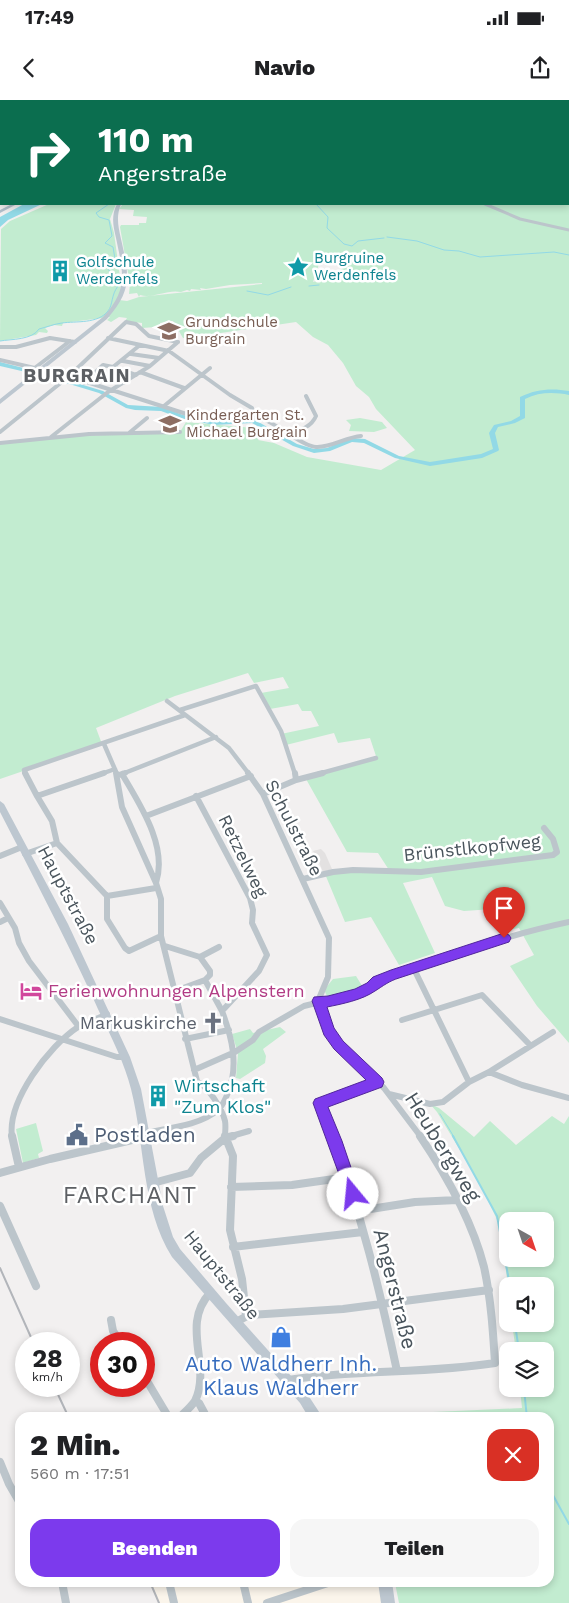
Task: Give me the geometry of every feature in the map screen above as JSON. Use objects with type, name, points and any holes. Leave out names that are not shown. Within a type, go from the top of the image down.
[{"type":"main road","points":[[0,212],[13,205]]},
{"type":"street","points":[[0,402],[114,310],[124,294],[125,281],[115,222],[115,213],[119,205]]},
{"type":"street","points":[[487,205],[520,219],[569,230]]},
{"type":"street","points":[[0,432],[65,380],[126,322],[136,324],[149,336],[178,342],[150,366],[108,393],[50,438]]},
{"type":"street","points":[[0,347],[16,347],[50,338],[73,342]]},
{"type":"street","points":[[108,338],[169,351],[252,408],[255,413],[254,418]]},
{"type":"street","points":[[113,367],[123,361],[140,345]]},
{"type":"street","points":[[131,354],[159,358]]},
{"type":"street","points":[[0,360],[40,368],[65,380],[84,382],[108,393],[164,406],[206,419],[254,418],[268,421],[305,444],[317,448],[344,438],[361,436]]},
{"type":"street","points":[[123,361],[150,366]]},
{"type":"street","points":[[84,382],[103,365],[136,375]]},
{"type":"street","points":[[164,406],[210,368]]},
{"type":"street","points":[[140,372],[184,388]]},
{"type":"street","points":[[94,374],[124,383]]},
{"type":"street","points":[[288,433],[309,426],[315,420],[316,416],[306,396]]},
{"type":"street","points":[[128,433],[147,418]]},
{"type":"street","points":[[0,443],[89,434],[180,432]]},
{"type":"street","points":[[161,936],[130,951],[125,948],[107,918],[108,896],[57,843],[52,821],[24,770],[104,744],[183,712],[256,686],[264,697],[286,744],[294,767],[296,780]]},
{"type":"street","name":"Schulstraße","points":[[167,701],[229,748],[251,776],[262,794],[329,938],[328,977],[318,1001]]},
{"type":"street","points":[[120,775],[216,737]]},
{"type":"street","points":[[104,744],[115,768],[146,816],[153,835],[160,868],[156,885]]},
{"type":"street","points":[[262,794],[296,780],[376,758]]},
{"type":"street","points":[[37,796],[115,768]]},
{"type":"street","points":[[120,775],[122,807],[161,899],[161,936],[165,946],[185,1039],[197,1081],[204,1085],[225,1121],[225,1138],[233,1156],[230,1230],[242,1279],[241,1319],[384,1304],[489,1290]]},
{"type":"street","points":[[146,816],[251,776]]},
{"type":"street","name":"Retzelweg","points":[[196,796],[250,898],[253,910],[252,923],[267,955],[259,971],[222,1012]]},
{"type":"street","name":"Hauptstraße","points":[[0,804],[23,851],[59,916],[107,1014],[125,1056],[136,1089],[157,1206],[168,1240],[176,1253],[210,1294],[241,1319],[313,1412]]},
{"type":"street","name":"Brünstlkopfweg","points":[[303,879],[353,870],[421,872],[554,855],[557,852],[554,839],[544,828]]},
{"type":"street","points":[[0,856],[57,843]]},
{"type":"street","points":[[108,896],[156,885]]},
{"type":"street","points":[[0,903],[15,928],[19,943],[29,961],[79,1027]]},
{"type":"street","points":[[0,922],[8,918]]},
{"type":"street","points":[[194,1070],[235,1052],[252,1040],[259,1032],[304,1006],[318,1001],[328,1002],[357,993],[371,987],[378,981],[413,967],[474,947],[532,930],[569,922]]},
{"type":"street","points":[[165,946],[200,957],[210,971],[210,975],[205,980],[174,991]]},
{"type":"street","points":[[200,957],[218,947]]},
{"type":"street","points":[[413,967],[469,1082]]},
{"type":"street","points":[[0,1173],[145,1135],[209,1115],[218,1109],[231,1085],[235,1052],[222,1012],[205,980]]},
{"type":"street","points":[[402,1020],[482,995],[530,1045]]},
{"type":"street","name":"Heubergweg","points":[[318,1001],[329,1031],[339,1045],[389,1094],[411,1122],[457,1200],[473,1232],[489,1290],[495,1363],[469,1367],[397,1371]]},
{"type":"street","points":[[19,1167],[12,1136],[13,1116],[20,1099],[37,1072],[62,1040],[79,1027],[107,1014]]},
{"type":"street","points":[[0,1019],[118,1057],[125,1056]]},
{"type":"street","points":[[185,1039],[229,1030]]},
{"type":"street","points":[[389,1094],[430,1104],[443,1102],[469,1082],[553,1032]]},
{"type":"street","points":[[488,1072],[522,1085],[569,1098]]},
{"type":"street","name":"Angerstraße","points":[[377,1082],[320,1103],[348,1177],[358,1211],[384,1304],[397,1371]]},
{"type":"street","points":[[153,1183],[190,1173],[202,1158],[225,1138],[249,1131]]},
{"type":"street","points":[[231,1188],[292,1185],[348,1177]]},
{"type":"street","points":[[358,1211],[414,1202],[457,1200]]},
{"type":"street","points":[[0,1206],[36,1286]]},
{"type":"street","points":[[233,1247],[363,1232]]},
{"type":"street","points":[[185,1412],[195,1401],[200,1372],[196,1317],[202,1298],[210,1294]]},
{"type":"street","points":[[111,1320],[115,1332]]},
{"type":"street","points":[[287,1380],[314,1376],[397,1371]]},
{"type":"street","points":[[155,1394],[165,1412]]},
{"type":"street","points":[[195,1401],[199,1403],[204,1412]]},
{"type":"street","points":[[0,1462],[15,1493]]},
{"type":"street","points":[[63,1587],[66,1603]]},
{"type":"street","points":[[169,1587],[174,1603]]},
{"type":"street","points":[[244,1587],[248,1603]]},
{"type":"street","points":[[267,1603],[316,1587]]},
{"type":"street","points":[[386,1587],[388,1603]]},
{"type":"shaded area","points":[[321,849],[325,853],[332,869],[323,872],[318,860],[314,861],[312,856],[315,855],[313,851]]},
{"type":"shaded area","points":[[151,1587],[385,1587],[387,1603],[158,1603]]},
{"type":"green space","points":[[47,205],[116,205],[110,219],[114,233],[121,284],[119,300],[127,301],[139,297],[137,293],[129,294],[130,284],[120,227],[121,225],[146,223],[147,217],[133,216],[134,210],[119,209],[122,205],[569,205],[569,1043],[537,1006],[510,966],[534,955],[519,928],[503,931],[493,909],[464,911],[445,906],[432,877],[403,883],[435,953],[399,965],[371,917],[345,922],[325,874],[389,870],[378,853],[347,852],[306,779],[377,759],[370,738],[338,743],[334,733],[286,745],[281,734],[319,726],[311,711],[302,711],[298,704],[270,709],[261,693],[289,688],[283,677],[254,683],[248,673],[175,696],[96,728],[102,744],[0,779],[0,444],[79,436],[180,432],[186,422],[254,428],[261,434],[258,440],[274,443],[307,457],[381,470],[415,450],[376,409],[369,397],[356,386],[343,363],[328,345],[313,337],[296,322],[183,338],[173,321],[160,323],[160,325],[173,324],[170,326],[142,328],[142,323],[125,321],[127,318],[119,317],[111,322],[107,320],[110,317],[63,323],[62,326],[54,325],[45,328],[48,331],[47,333],[39,332],[36,335],[0,341],[1,229],[10,221]],"holes":[[[343,254],[354,256],[337,274],[313,282],[320,261]],[[262,283],[152,296],[190,291],[191,289],[201,290],[200,288],[206,289],[230,285]]]},
{"type":"green space","points":[[360,418],[382,422],[387,428],[374,432],[349,431],[351,425],[346,420]]},
{"type":"green space","points":[[356,976],[364,989],[328,998],[324,990],[333,979]]},
{"type":"green space","points":[[280,1027],[286,1032],[263,1049],[266,1056],[265,1063],[240,1079],[236,1078],[238,1053],[232,1034],[250,1029],[253,1033]]},
{"type":"green space","points":[[430,1104],[439,1108],[474,1137],[490,1121],[516,1145],[552,1116],[564,1124],[569,1116],[569,1603],[399,1603],[396,1587],[554,1587],[554,1412],[434,1412],[522,1408],[521,1397],[554,1397],[554,1342],[515,1342],[513,1332],[554,1332],[554,1277],[507,1277],[506,1268],[554,1268],[554,1212],[499,1212],[499,1224],[484,1192],[437,1112]]},
{"type":"green space","points":[[36,1123],[43,1151],[38,1154],[39,1158],[23,1163],[16,1129]]},
{"type":"water","points":[[22,205],[40,205],[8,220],[0,227],[0,217]]},
{"type":"waterway","points":[[0,341],[27,337],[36,333],[39,329],[56,324],[93,320],[108,311],[118,286],[107,267],[115,259],[113,247],[105,243],[112,236],[109,220],[99,217],[96,213],[108,205]]},
{"type":"waterway","points":[[317,205],[328,217],[327,228],[344,244],[352,246],[358,241],[384,238]]},
{"type":"waterway","points":[[387,237],[417,241],[444,250],[459,251],[480,257],[554,252],[569,255]]},
{"type":"waterway","points":[[309,286],[319,285]]},
{"type":"waterway","points":[[247,291],[268,295],[291,287]]},
{"type":"waterway","points":[[0,364],[101,392],[126,406],[162,409],[182,417],[214,423],[253,421],[295,445],[314,451],[328,450],[351,440],[365,441],[397,457],[430,464],[482,456],[496,450],[492,433],[496,426],[513,422],[523,417],[522,398],[533,393],[545,391],[569,393]]},
{"type":"waterway","points":[[440,1114],[454,1137]]},
{"type":"waterway","points":[[453,1136],[497,1216],[508,1277]]},
{"type":"waterway","points":[[516,1332],[518,1342]]},
{"type":"waterway","points":[[525,1397],[526,1412]]},
{"type":"waterway","points":[[554,1497],[569,1524]]},
{"type":"railway","points":[[0,1268],[29,1332]]},
{"type":"railway","points":[[59,1397],[66,1412]]},
{"type":"railway","points":[[152,1587],[159,1603]]},
{"type":"place","name":"Burgruine Werdenfels","points":[[298,267]]},
{"type":"place","name":"Golfschule Werdenfels","points":[[60,271]]},
{"type":"place","name":"Grundschule Burgrain","points":[[169,331]]},
{"type":"place","name":"Kindergarten St. Michael Burgrain","points":[[170,424]]},
{"type":"place","name":"Ferienwohnungen Alpenstern","points":[[31,991]]},
{"type":"place","name":"Markuskirche","points":[[213,1023]]},
{"type":"place","name":"Wirtschaft \"Zum Klos\"","points":[[158,1096]]},
{"type":"place","name":"Postladen","points":[[77,1135]]},
{"type":"place","name":"Auto Waldherr Inh. Klaus Waldherr","points":[[281,1337]]},
{"type":"district","name":"BURGRAIN","points":[[77,375]]},
{"type":"district","name":"FARCHANT","points":[[130,1195]]},
{"type":"route","points":[[353,1194],[336,1141],[320,1103],[377,1082],[339,1045],[329,1031],[318,1001],[328,1002],[357,993],[371,987],[378,981],[396,974],[504,938]]}]
